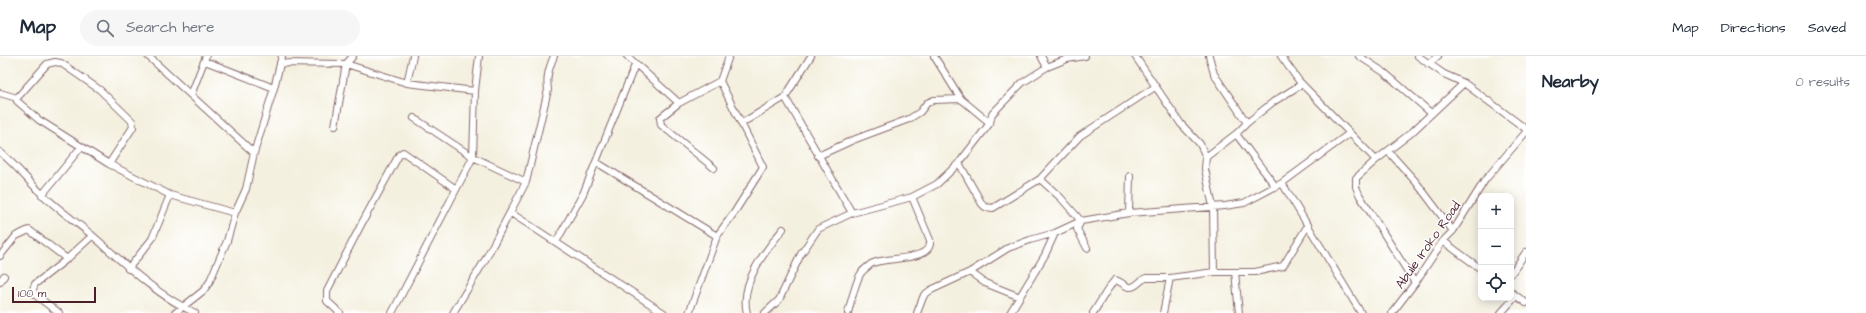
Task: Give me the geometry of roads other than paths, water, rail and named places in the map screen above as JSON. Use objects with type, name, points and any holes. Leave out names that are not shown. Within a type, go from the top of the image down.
[{"type":"street","points":[[148,56],[254,153]]},
{"type":"street","points":[[175,313],[203,290],[209,283],[227,241],[235,213],[246,189],[254,153],[282,56]]},
{"type":"street","points":[[335,126],[346,64],[353,56]]},
{"type":"street","points":[[407,82],[413,56]]},
{"type":"street","points":[[392,313],[473,157],[475,91],[479,56]]},
{"type":"street","points":[[453,313],[511,213],[526,182],[548,90],[546,80],[548,71],[554,56]]},
{"type":"street","points":[[627,56],[635,65],[679,103]]},
{"type":"street","points":[[714,168],[661,125],[660,118],[679,103],[720,81],[728,56]]},
{"type":"street","points":[[742,123],[785,97],[811,56]]},
{"type":"street","points":[[934,56],[961,99],[990,123]]},
{"type":"street","points":[[1041,56],[1048,67]]},
{"type":"street","points":[[766,313],[779,300],[801,254],[818,229],[852,213],[912,198],[937,184],[959,163],[990,123],[992,114],[1022,83],[1048,67],[1067,59],[1085,56]]},
{"type":"street","points":[[1135,56],[1181,124],[1200,144],[1206,156],[1205,170],[1213,207],[1214,272]]},
{"type":"street","points":[[1209,56],[1214,74],[1247,123]]},
{"type":"street","points":[[1281,56],[1302,84],[1376,160]]},
{"type":"street","points":[[1359,56],[1385,73],[1432,113]]},
{"type":"street","points":[[1418,56],[1428,64],[1464,83],[1526,129]]},
{"type":"street","points":[[1428,64],[1438,56]]},
{"type":"street","points":[[191,95],[206,58],[274,88]]},
{"type":"street","points":[[17,98],[47,64],[55,62],[61,63],[100,90],[132,122],[133,127],[109,164]]},
{"type":"street","points":[[280,63],[346,64],[407,82],[475,91]]},
{"type":"street","points":[[556,242],[583,194],[635,65]]},
{"type":"street","points":[[689,313],[717,236],[734,213],[763,166],[720,81]]},
{"type":"street","points":[[1415,283],[1356,187],[1356,178],[1376,160],[1411,133],[1464,83]]},
{"type":"street","points":[[1206,156],[1236,134],[1273,102],[1302,84]]},
{"type":"street","points":[[959,163],[985,207],[993,208],[1040,179],[1080,136],[1155,87]]},
{"type":"street","points":[[0,93],[17,98],[17,101],[39,120],[109,164],[170,194],[235,213]]},
{"type":"street","points":[[785,97],[852,213]]},
{"type":"street","points":[[818,156],[853,140],[909,119],[920,112],[927,103],[934,100],[961,99]]},
{"type":"street","points":[[414,118],[473,157],[526,182]]},
{"type":"street","name":"Abule Iroko Road","points":[[1392,313],[1415,283],[1443,241],[1453,231],[1485,180],[1526,132]]},
{"type":"street","points":[[917,313],[924,295],[931,290],[970,272],[1008,248],[1055,233],[1081,221],[1129,213],[1213,207],[1244,203],[1276,187],[1350,133]]},
{"type":"street","points":[[1236,134],[1276,187]]},
{"type":"street","points":[[42,194],[81,147]]},
{"type":"street","points":[[1388,151],[1416,182],[1453,231]]},
{"type":"street","points":[[0,152],[15,164],[42,194],[92,236],[128,269],[146,283],[195,313]]},
{"type":"street","points":[[340,313],[328,301],[328,291],[399,155],[403,152],[456,189]]},
{"type":"street","points":[[596,162],[717,236]]},
{"type":"street","points":[[1129,213],[1130,176]]},
{"type":"street","points":[[1040,179],[1061,198],[1081,221]]},
{"type":"street","points":[[1282,183],[1361,313]]},
{"type":"street","points":[[128,269],[152,239],[170,194]]},
{"type":"street","points":[[848,313],[861,272],[871,263],[905,258],[923,252],[928,248],[930,240],[912,198]]},
{"type":"street","points":[[511,213],[664,313]]},
{"type":"street","points":[[1081,221],[1077,229],[1088,248]]},
{"type":"street","points":[[1093,313],[1104,297],[1111,283],[1115,280],[1128,287],[1134,286],[1146,278],[1170,278],[1214,272],[1256,272],[1283,266],[1308,226]]},
{"type":"street","points":[[747,313],[747,294],[759,260],[783,229]]},
{"type":"street","points":[[0,256],[16,236],[29,230],[67,260]]},
{"type":"street","points":[[1010,313],[1045,255],[1055,233]]},
{"type":"street","points":[[59,313],[34,294],[32,289],[35,284],[67,260],[92,236]]},
{"type":"street","points":[[1443,241],[1478,267]]},
{"type":"street","points":[[1514,270],[1526,252]]},
{"type":"street","points":[[970,272],[985,283],[1020,297]]},
{"type":"street","points":[[1235,272],[1239,313]]},
{"type":"street","points":[[0,282],[4,276]]},
{"type":"street","points":[[1163,313],[1170,278]]},
{"type":"street","points":[[1514,295],[1526,303]]},
{"type":"street","points":[[1501,313],[1509,301]]}]
